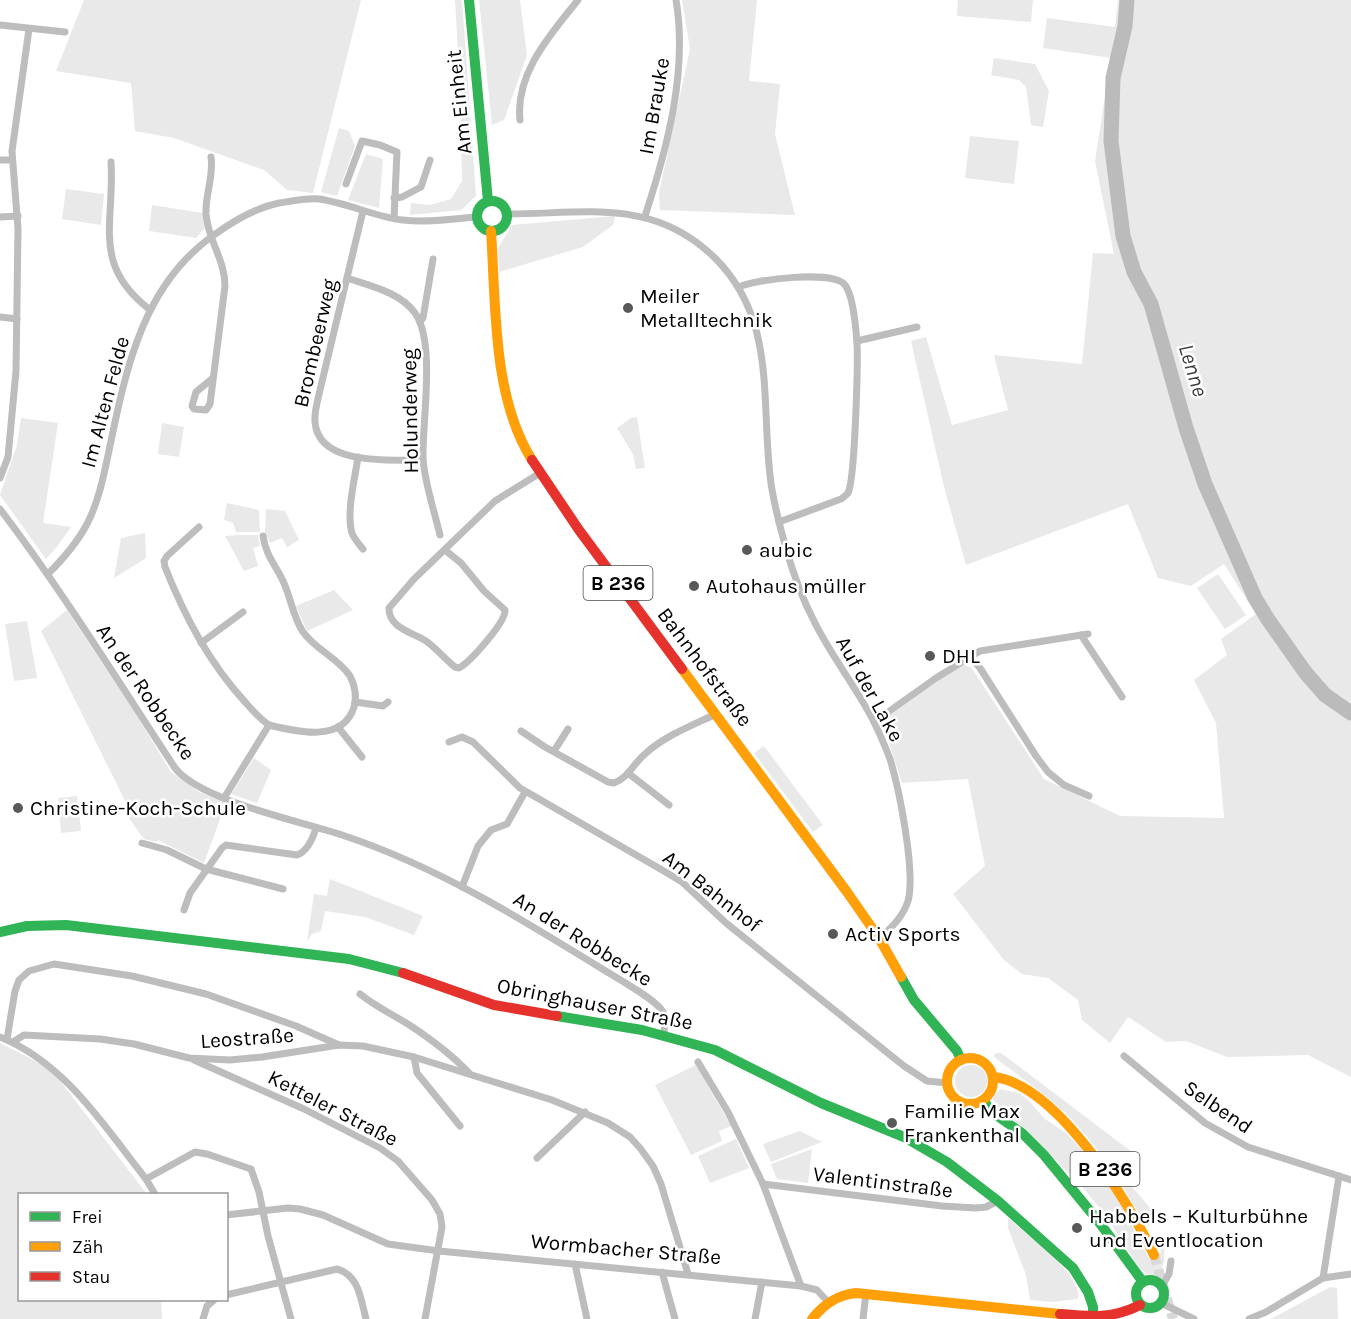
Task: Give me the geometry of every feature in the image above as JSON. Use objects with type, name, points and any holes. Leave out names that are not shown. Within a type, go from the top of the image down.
[{"type":"main road","name":"Am Einheit","points":[[469,0],[488,201]]},
{"type":"main road","points":[[494,200],[503,205],[507,214],[504,225],[496,231],[490,231],[479,225],[476,217],[481,205],[494,200]]},
{"type":"main road","name":"Bahnhofstraße","points":[[490,231],[504,388],[518,432],[540,473],[579,530],[848,892],[879,938],[914,1000],[957,1051],[961,1060]]},
{"type":"main road","name":"Obringhauser Straße","points":[[0,932],[27,926],[66,925],[180,940],[323,954],[390,969],[494,1005],[664,1035],[716,1050],[821,1103],[904,1137],[947,1162],[998,1201],[1077,1272],[1088,1292],[1093,1307],[1093,1317]]},
{"type":"main road","points":[[961,1060],[981,1061],[993,1077],[991,1091],[983,1101],[971,1104],[958,1101],[950,1092],[947,1083],[951,1070],[961,1060]]},
{"type":"main road","name":"B 236","points":[[993,1077],[1005,1078],[1023,1088],[1065,1123],[1083,1142],[1122,1192],[1154,1255]]},
{"type":"main road","points":[[983,1101],[993,1113],[1022,1133],[1044,1155],[1099,1222],[1143,1282]]},
{"type":"main road","points":[[1155,1281],[1162,1286],[1164,1295],[1161,1303],[1153,1308],[1148,1309],[1140,1305],[1136,1293],[1143,1282],[1155,1281]]},
{"type":"main road","points":[[812,1319],[828,1302],[848,1293],[866,1293],[1020,1311],[1043,1316],[1116,1317],[1129,1313],[1140,1305]]},
{"type":"street","points":[[520,120],[521,91],[531,67],[544,44],[578,0]]},
{"type":"street","name":"Im Brauke","points":[[645,216],[659,173],[676,84],[681,41],[676,0]]},
{"type":"street","points":[[0,25],[65,32]]},
{"type":"street","points":[[0,478],[8,457],[16,371],[18,216],[12,160],[29,28]]},
{"type":"street","points":[[346,184],[362,141],[397,152],[394,218]]},
{"type":"street","points":[[211,157],[213,170],[206,214],[210,237],[224,267],[225,286],[213,378],[209,407],[206,410],[194,409],[192,406],[194,394],[213,378]]},
{"type":"street","points":[[0,160],[12,160]]},
{"type":"street","points":[[394,198],[402,197],[421,187],[430,160]]},
{"type":"street","points":[[111,162],[108,230],[114,263],[121,281],[150,309]]},
{"type":"street","name":"Im Alten Felde","points":[[48,574],[72,547],[91,517],[106,464],[126,372],[150,309],[159,292],[175,271],[210,237],[257,210],[279,203],[317,199],[403,220],[476,217]]},
{"type":"street","name":"Brombeerweg","points":[[363,211],[315,420],[317,432],[324,444],[339,453],[358,457],[423,460]]},
{"type":"street","name":"Auf der Lake","points":[[507,214],[608,212],[645,216],[670,226],[703,247],[739,287],[755,322],[762,356],[770,476],[779,522],[789,556],[812,618],[874,722],[886,749],[893,773],[910,877],[908,901],[903,914],[879,938]]},
{"type":"street","points":[[0,217],[18,216]]},
{"type":"street","name":"Holunderweg","points":[[420,322],[423,318],[433,260]]},
{"type":"street","name":"Holunderweg","points":[[347,278],[378,288],[398,298],[410,307],[420,322],[426,350],[423,460],[440,535]]},
{"type":"street","points":[[739,287],[748,282],[773,279],[826,278],[841,281],[847,289],[851,303],[857,341],[852,472],[848,493],[841,499],[779,522]]},
{"type":"street","points":[[0,317],[17,319]]},
{"type":"street","points":[[857,341],[917,327]]},
{"type":"street","points":[[358,457],[351,525],[352,534],[363,549]]},
{"type":"street","points":[[445,550],[461,563],[484,591],[505,609],[503,620],[479,649],[459,668],[428,643],[402,629],[389,613],[389,608],[398,596],[495,501],[540,473]]},
{"type":"street","name":"An der Robbecke","points":[[0,509],[48,574],[175,768],[190,781],[224,798],[341,835],[395,855],[506,909],[654,1004],[664,1015],[664,1035]]},
{"type":"street","points":[[199,527],[166,556],[164,561],[188,621],[201,643],[234,690],[269,725],[328,732],[338,727],[350,715],[355,702],[354,686],[348,673],[313,643],[301,628],[292,610],[283,581],[267,554],[263,536]]},
{"type":"street","points":[[201,643],[243,612]]},
{"type":"street","points":[[874,722],[936,678],[980,651],[1085,634],[1122,698]]},
{"type":"street","points":[[971,658],[980,668],[1048,771],[1064,785],[1089,796]]},
{"type":"street","points":[[355,702],[381,706],[388,702]]},
{"type":"street","points":[[521,732],[608,782],[618,782],[645,753],[678,732],[716,714]]},
{"type":"street","points":[[224,798],[269,725]]},
{"type":"street","points":[[338,727],[362,757]]},
{"type":"street","points":[[554,752],[568,729]]},
{"type":"street","name":"Am Bahnhof","points":[[449,742],[462,737],[472,742],[525,792],[682,882],[710,910],[904,1066],[927,1081],[947,1083]]},
{"type":"street","points":[[628,773],[669,805]]},
{"type":"street","points":[[462,886],[478,846],[491,830],[507,824],[525,792]]},
{"type":"street","points":[[184,910],[190,893],[222,848],[226,846],[292,855],[301,854],[316,828]]},
{"type":"street","points":[[142,843],[162,848],[206,869],[283,889]]},
{"type":"street","points":[[154,1193],[146,1179],[65,1079],[40,1058],[6,1040],[15,991],[19,980],[29,971],[54,964],[132,976],[236,1003],[339,1045]]},
{"type":"street","points":[[360,994],[373,1005],[436,1043],[452,1055],[471,1075]]},
{"type":"street","name":"Leostraße","points":[[6,1040],[24,1035],[100,1039],[134,1044],[189,1058],[230,1060],[339,1045],[381,1050],[471,1075],[585,1112],[630,1137],[653,1166],[688,1274]]},
{"type":"street","name":"Selbend","points":[[1124,1056],[1205,1123],[1252,1149],[1351,1180]]},
{"type":"street","name":"Ketteler Straße","points":[[189,1058],[359,1136],[398,1161],[432,1200],[440,1214],[442,1227],[439,1251],[425,1319]]},
{"type":"street","points":[[414,1058],[417,1073],[460,1126]]},
{"type":"street","points":[[698,1062],[728,1112],[763,1184],[801,1286]]},
{"type":"street","points":[[537,1158],[585,1112]]},
{"type":"street","points":[[146,1179],[195,1152],[251,1169],[291,1319]]},
{"type":"street","points":[[1323,1278],[1339,1176]]},
{"type":"street","name":"Valentinstraße","points":[[763,1184],[942,1206],[976,1208],[986,1207],[998,1201]]},
{"type":"street","name":"Wormbacher Straße","points":[[228,1215],[288,1208],[310,1211],[388,1244],[439,1251],[801,1286],[817,1290],[828,1302]]},
{"type":"street","points":[[1162,1286],[1169,1274],[1171,1262]]},
{"type":"street","points":[[575,1264],[587,1319]]},
{"type":"street","points":[[228,1295],[331,1269],[344,1271],[356,1284],[366,1319]]},
{"type":"street","points":[[662,1272],[675,1319]]},
{"type":"street","points":[[1249,1319],[1266,1312],[1323,1278],[1351,1274]]},
{"type":"street","points":[[755,1319],[762,1282]]},
{"type":"street","points":[[863,1319],[866,1293]]},
{"type":"street","points":[[203,1319],[207,1306],[212,1301]]},
{"type":"street","points":[[1161,1303],[1173,1311],[1194,1319]]},
{"type":"shaded area","points":[[84,0],[361,0],[313,193],[287,190],[264,170],[174,138],[135,131],[131,83],[56,71]]},
{"type":"shaded area","points":[[455,0],[462,0],[476,196],[461,210],[410,215],[411,203],[430,205],[451,199],[462,181]]},
{"type":"shaded area","points":[[479,0],[520,0],[527,55],[504,120],[492,125]]},
{"type":"shaded area","points":[[682,0],[757,0],[749,81],[780,84],[775,134],[795,215],[660,210],[659,193],[690,49]]},
{"type":"shaded area","points":[[958,0],[1033,0],[1031,22],[957,16]]},
{"type":"shaded area","points":[[1118,0],[1351,0],[1351,1077],[1308,1055],[1227,1057],[1186,1041],[1166,1042],[1128,1017],[1110,1043],[1082,1020],[1078,1000],[1048,978],[1022,974],[1004,960],[953,894],[985,866],[968,779],[902,783],[882,721],[937,681],[964,665],[971,667],[1044,779],[1120,816],[1224,818],[1216,723],[1194,680],[1227,655],[1221,639],[1256,614],[1224,564],[1191,586],[1158,578],[1128,504],[966,565],[944,487],[911,341],[926,337],[952,425],[1008,410],[994,355],[1082,364],[1093,253],[1114,254],[1095,161],[1111,58],[1043,48],[1047,18],[1115,27]]},
{"type":"shaded area","points":[[994,58],[1035,64],[1049,91],[1043,127],[1031,125],[1026,87],[1019,80],[991,75]]},
{"type":"shaded area","points":[[339,128],[349,131],[355,146],[337,196],[321,192]]},
{"type":"shaded area","points":[[970,136],[1019,141],[1014,184],[965,178]]},
{"type":"shaded area","points":[[366,154],[383,159],[379,208],[348,200]]},
{"type":"shaded area","points":[[66,189],[104,194],[101,225],[62,219]]},
{"type":"shaded area","points":[[152,205],[203,213],[205,228],[196,238],[149,231]]},
{"type":"shaded area","points":[[615,216],[613,225],[583,247],[499,272],[498,248],[512,225]]},
{"type":"shaded area","points":[[637,417],[645,468],[636,469],[633,454],[617,428],[631,418]]},
{"type":"shaded area","points":[[21,418],[58,423],[43,523],[71,527],[46,559],[0,495],[17,445]]},
{"type":"shaded area","points":[[162,423],[184,427],[179,457],[158,454]]},
{"type":"shaded area","points":[[227,503],[259,510],[260,532],[236,532],[233,523],[224,520]]},
{"type":"shaded area","points":[[266,509],[285,511],[299,540],[287,547],[282,538],[270,543],[265,532]]},
{"type":"shaded area","points":[[145,533],[146,558],[114,578],[121,538]]},
{"type":"shaded area","points":[[258,535],[260,546],[253,548],[258,566],[244,571],[225,536]]},
{"type":"shaded area","points":[[1218,574],[1246,615],[1225,629],[1197,588]]},
{"type":"shaded area","points":[[334,590],[353,610],[307,631],[296,606]]},
{"type":"shaded area","points":[[67,610],[171,772],[199,792],[226,803],[204,863],[158,840],[156,842],[144,839],[128,817],[129,809],[41,631]]},
{"type":"shaded area","points":[[27,621],[37,678],[14,681],[5,624]]},
{"type":"shaded area","points":[[764,746],[823,825],[813,832],[754,753]]},
{"type":"shaded area","points":[[254,758],[271,770],[257,803],[231,794]]},
{"type":"shaded area","points":[[77,796],[81,831],[61,833],[58,798]]},
{"type":"shaded area","points":[[330,879],[423,916],[414,935],[365,917],[325,911],[321,931],[312,934],[307,941],[314,894],[327,896]]},
{"type":"shaded area","points":[[0,1043],[51,1069],[146,1193],[18,1193],[18,1301],[161,1301],[162,1319],[0,1319]]},
{"type":"shaded area","points":[[1001,1053],[1140,1158],[1125,1179],[1153,1211],[1150,1225],[1147,1227],[1129,1196],[1088,1137],[1046,1096],[993,1056]]},
{"type":"shaded area","points":[[696,1065],[731,1126],[719,1131],[722,1141],[691,1155],[655,1085]]},
{"type":"shaded area","points":[[971,1065],[983,1069],[987,1081],[983,1093],[971,1097],[959,1093],[955,1081],[959,1069]]},
{"type":"shaded area","points":[[1001,1089],[1019,1093],[1045,1119],[1066,1133],[1092,1161],[1114,1191],[1149,1259],[1161,1253],[1158,1243],[1165,1240],[1164,1262],[1158,1276],[1146,1274],[1085,1190],[1027,1130],[998,1108],[993,1099]]},
{"type":"shaded area","points":[[800,1131],[822,1142],[771,1162],[763,1144]]},
{"type":"shaded area","points":[[736,1139],[749,1168],[710,1183],[698,1156]]},
{"type":"shaded area","points":[[812,1149],[808,1183],[777,1179],[771,1164]]},
{"type":"shaded area","points":[[1008,1218],[1063,1267],[1072,1279],[1078,1299],[1052,1302],[1030,1300],[1026,1275],[1008,1228]]},
{"type":"shaded area","points":[[1330,1287],[1337,1288],[1338,1319],[1271,1319]]},
{"type":"waterway","name":"Lenne","points":[[1127,0],[1125,26],[1113,78],[1111,141],[1123,236],[1134,272],[1151,304],[1186,428],[1205,484],[1255,598],[1305,672],[1325,695],[1351,713]]},
{"type":"tunnel","points":[[1154,1255],[1173,1319]]},
{"type":"traffic: fast","points":[[469,0],[488,201]]},
{"type":"traffic: fast","points":[[492,201],[503,205],[507,216],[503,227],[492,231],[481,227],[477,216],[481,205],[492,201]]},
{"type":"traffic: fast","points":[[0,932],[27,926],[66,925],[349,959],[403,973]]},
{"type":"traffic: fast","points":[[901,977],[914,1000],[957,1051],[961,1060]]},
{"type":"traffic: fast","points":[[557,1016],[642,1030],[715,1050],[821,1103],[904,1137],[947,1162],[998,1201],[1073,1268],[1088,1292],[1093,1307],[1093,1317]]},
{"type":"traffic: fast","points":[[983,1100],[993,1113],[1022,1133],[1044,1155],[1099,1222],[1143,1282]]},
{"type":"traffic: fast","points":[[1150,1280],[1160,1284],[1164,1294],[1160,1304],[1150,1308],[1140,1304],[1136,1294],[1140,1284],[1150,1280]]},
{"type":"traffic: slow","points":[[491,231],[498,349],[503,379],[509,408],[532,460]]},
{"type":"traffic: slow","points":[[682,669],[847,892],[879,938],[901,977]]},
{"type":"traffic: slow","points":[[970,1058],[986,1065],[993,1081],[986,1097],[970,1104],[954,1097],[947,1081],[954,1065],[970,1058]]},
{"type":"traffic: slow","points":[[993,1077],[1017,1084],[1041,1100],[1065,1122],[1109,1177],[1154,1255]]},
{"type":"traffic: slow","points":[[812,1319],[831,1301],[856,1293],[1060,1314]]},
{"type":"traffic: jam","points":[[532,460],[579,530],[682,669]]},
{"type":"traffic: jam","points":[[403,973],[494,1005],[557,1016]]},
{"type":"traffic: jam","points":[[1060,1314],[1111,1315],[1140,1305]]},
{"type":"place","name":"Meiler Metalltechnik","points":[[628,308]]},
{"type":"place","name":"aubic","points":[[747,550]]},
{"type":"place","name":"Autohaus müller","points":[[694,586]]},
{"type":"place","name":"DHL","points":[[930,656]]},
{"type":"place","name":"Christine-Koch-Schule","points":[[18,808]]},
{"type":"place","name":"Activ Sports","points":[[833,934]]},
{"type":"place","name":"Familie Max Frankenthal","points":[[892,1123]]},
{"type":"place","name":"Habbels – Kulturbühne und Eventlocation","points":[[1077,1228]]}]
